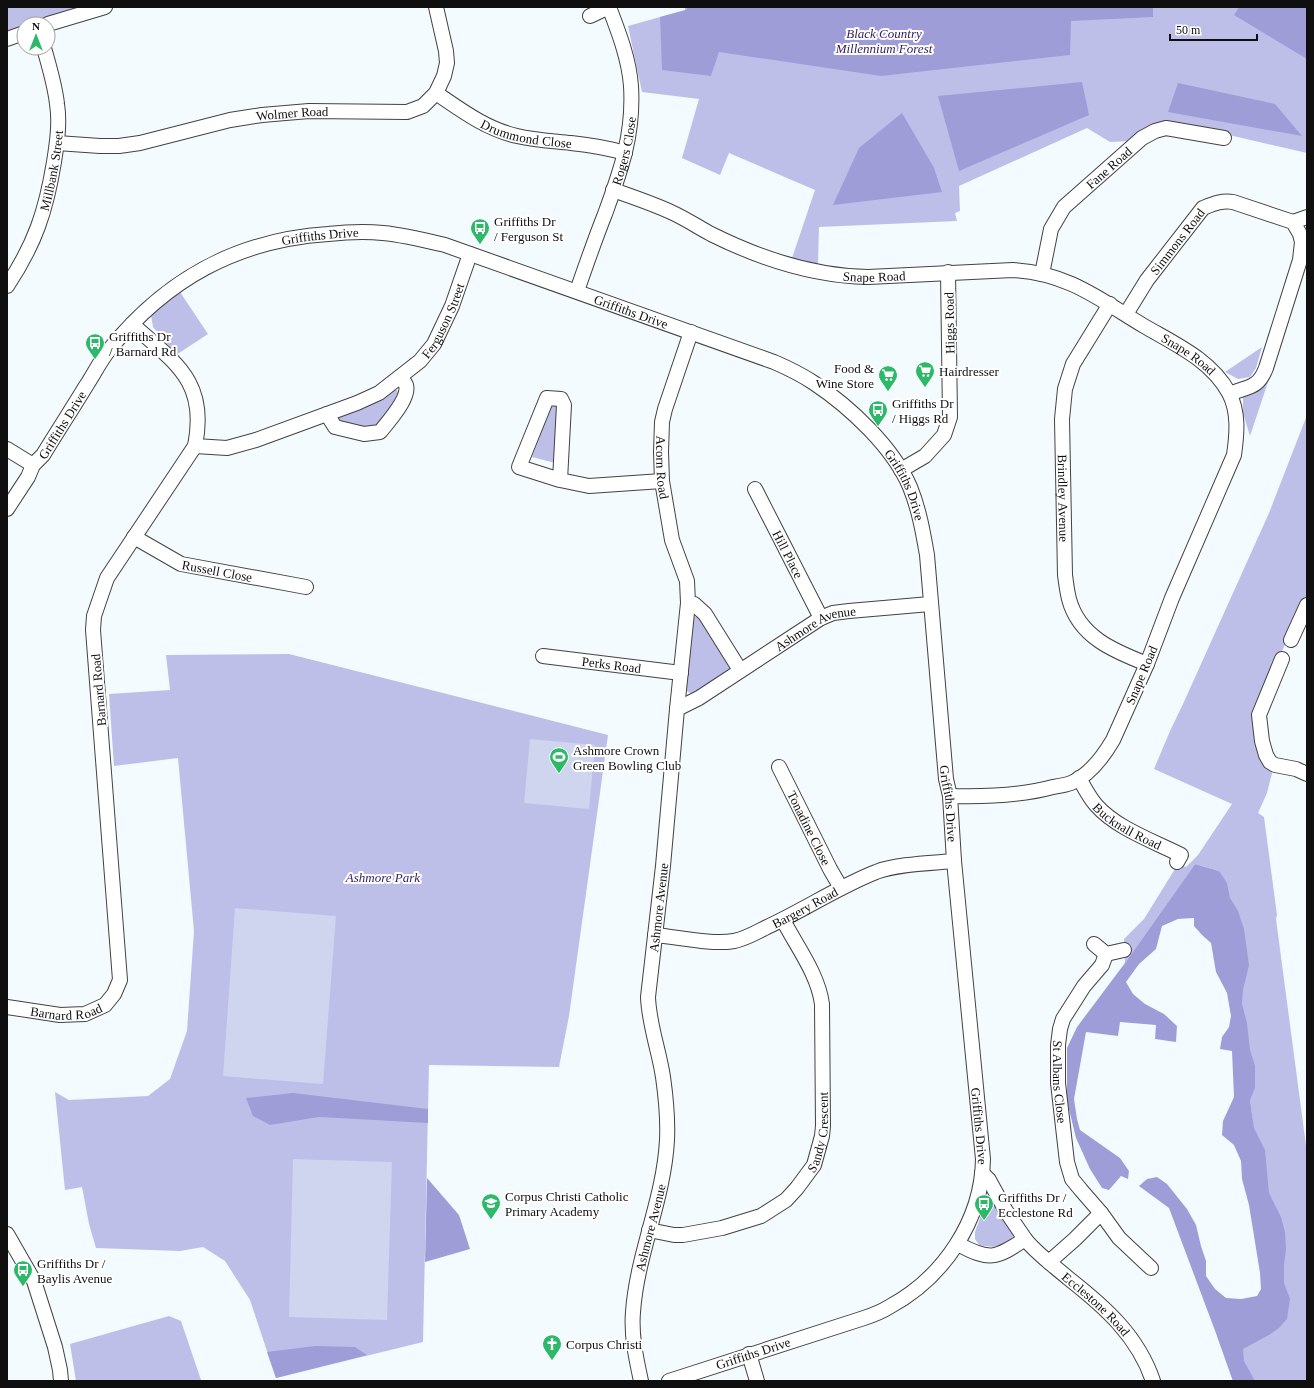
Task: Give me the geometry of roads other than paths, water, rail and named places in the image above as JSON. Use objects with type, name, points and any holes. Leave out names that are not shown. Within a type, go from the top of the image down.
[{"type":"street","points":[[56,22],[105,7]]},
{"type":"street","name":"Wolmer Road","points":[[57,143],[100,146],[140,143],[230,120],[282,113],[309,111],[406,112],[423,106],[436,93],[444,76],[447,63],[446,51],[436,7]]},
{"type":"street","name":"Rogers Close","points":[[577,291],[625,153],[630,131],[632,104],[627,60],[609,7],[590,16]]},
{"type":"street","name":"Millbank Street","points":[[7,286],[12,269],[34,238],[50,182],[57,143],[57,105],[46,56]]},
{"type":"street","name":"Drummond Close","points":[[436,93],[487,126],[501,131],[529,138],[572,143],[625,153]]},
{"type":"street","name":"Fane Road","points":[[1042,274],[1051,229],[1064,207],[1142,138],[1154,131],[1166,128],[1224,138]]},
{"type":"street","name":"Snape Road","points":[[613,190],[672,213],[728,242],[767,257],[811,271],[862,277],[1013,270],[1042,274],[1082,288],[1188,352],[1207,365],[1223,383],[1230,394],[1235,408],[1237,433],[1234,455],[1172,598],[1147,664],[1113,740],[1099,761],[1071,783],[1046,789],[950,796]]},
{"type":"street","name":"Simmons Road","points":[[1126,314],[1151,275],[1203,208],[1214,203],[1226,201],[1293,222]]},
{"type":"street","points":[[1230,394],[1254,385],[1262,378],[1300,260],[1302,242],[1300,234],[1293,222],[1307,217]]},
{"type":"street","name":"Griffiths Drive","points":[[7,509],[28,477],[33,465],[43,455],[108,351],[132,324],[156,301],[181,282],[211,265],[246,250],[292,237],[338,233],[382,233],[422,240],[470,254],[774,362],[814,383],[841,404],[862,423],[901,470],[916,505],[926,555],[981,1136],[982,1172],[980,1187],[971,1216],[958,1244],[944,1262],[910,1295],[889,1308],[864,1318],[669,1381]]},
{"type":"street","name":"Ferguson Street","points":[[195,446],[227,448],[256,440],[369,398],[400,377],[420,361],[434,344],[452,306],[470,254]]},
{"type":"street","name":"Higgs Road","points":[[901,470],[925,456],[944,435],[950,417],[948,272]]},
{"type":"street","name":"Brindley Avenue","points":[[1110,304],[1073,364],[1065,389],[1062,419],[1065,575],[1070,600],[1080,621],[1087,631],[1109,648],[1147,664]]},
{"type":"street","name":"Barnard Road","points":[[7,1007],[60,1015],[85,1014],[105,1005],[114,994],[120,980],[93,630],[94,616],[107,578],[195,446],[198,429],[195,395],[180,367],[132,324]]},
{"type":"street","name":"Acorn Road","points":[[677,710],[688,603],[687,581],[672,540],[662,481],[662,422],[669,393],[691,332]]},
{"type":"street","points":[[327,414],[335,427],[364,434],[380,432],[404,399],[406,385],[400,377]]},
{"type":"street","points":[[560,480],[564,405],[561,399],[547,398],[519,467],[560,480],[589,486],[662,481]]},
{"type":"street","points":[[7,449],[33,465]]},
{"type":"street","name":"Hill Place","points":[[755,489],[821,618]]},
{"type":"street","name":"Russell Close","points":[[134,537],[181,564],[306,587]]},
{"type":"street","points":[[688,603],[694,604],[705,614],[740,670]]},
{"type":"street","name":"Ashmore Avenue","points":[[641,1381],[635,1352],[633,1313],[642,1260],[664,1169],[667,1122],[663,1076],[649,1013],[648,997],[677,710],[699,698],[821,618],[833,613],[930,604]]},
{"type":"street","points":[[1291,640],[1307,605]]},
{"type":"street","name":"Perks Road","points":[[542,656],[681,673]]},
{"type":"street","points":[[1282,658],[1259,715],[1262,740],[1266,755],[1270,762],[1275,765],[1307,774]]},
{"type":"street","name":"Tonadine Close","points":[[779,767],[840,888]]},
{"type":"street","name":"Bucknall Road","points":[[1079,778],[1096,805],[1104,813],[1130,830],[1181,855],[1177,862]]},
{"type":"street","name":"Bargery Road","points":[[655,935],[706,941],[734,941],[743,939],[782,920],[840,888],[877,871],[954,861]]},
{"type":"street","name":"Sandy Crescent","points":[[649,1230],[674,1235],[683,1235],[722,1228],[761,1216],[786,1200],[814,1165],[823,1126],[821,995],[814,977],[782,920]]},
{"type":"street","points":[[1094,944],[1106,954],[1124,950]]},
{"type":"street","name":"St Albans Close","points":[[1106,954],[1102,965],[1084,986],[1063,1019],[1058,1045],[1058,1083],[1067,1162],[1072,1179],[1119,1238],[1151,1268]]},
{"type":"street","name":"Ecclestone Road","points":[[982,1172],[989,1180],[1006,1210],[1033,1250],[1084,1291],[1116,1320],[1135,1343],[1145,1359],[1153,1381]]},
{"type":"street","points":[[1048,1262],[1075,1239],[1100,1213]]},
{"type":"street","points":[[7,1234],[34,1281],[55,1347],[60,1370],[60,1381]]},
{"type":"street","points":[[958,1244],[971,1251],[991,1256],[1008,1251],[1025,1239]]},
{"type":"street","points":[[749,1354],[757,1381]]},
{"type":"place","name":"Griffiths Dr / Ferguson St","points":[[480,245]]},
{"type":"place","name":"Griffiths Dr / Barnard Rd","points":[[95,360]]},
{"type":"place","name":"Hairdresser","points":[[925,388]]},
{"type":"place","name":"Food & Wine Store","points":[[888,392]]},
{"type":"place","name":"Griffiths Dr / Higgs Rd","points":[[878,427]]},
{"type":"place","name":"Ashmore Crown Green Bowling Club","points":[[559,774]]},
{"type":"place","name":"Corpus Christi Catholic Primary Academy","points":[[491,1220]]},
{"type":"place","name":"Griffiths Dr / Ecclestone Rd","points":[[984,1221]]},
{"type":"place","name":"Griffiths Dr / Baylis Avenue","points":[[23,1287]]},
{"type":"place","name":"Corpus Christi","points":[[552,1361]]},
{"type":"park label","name":"Black Country Millennium Forest","points":[[884,40]]},
{"type":"park label","name":"Ashmore Park","points":[[383,877]]}]
